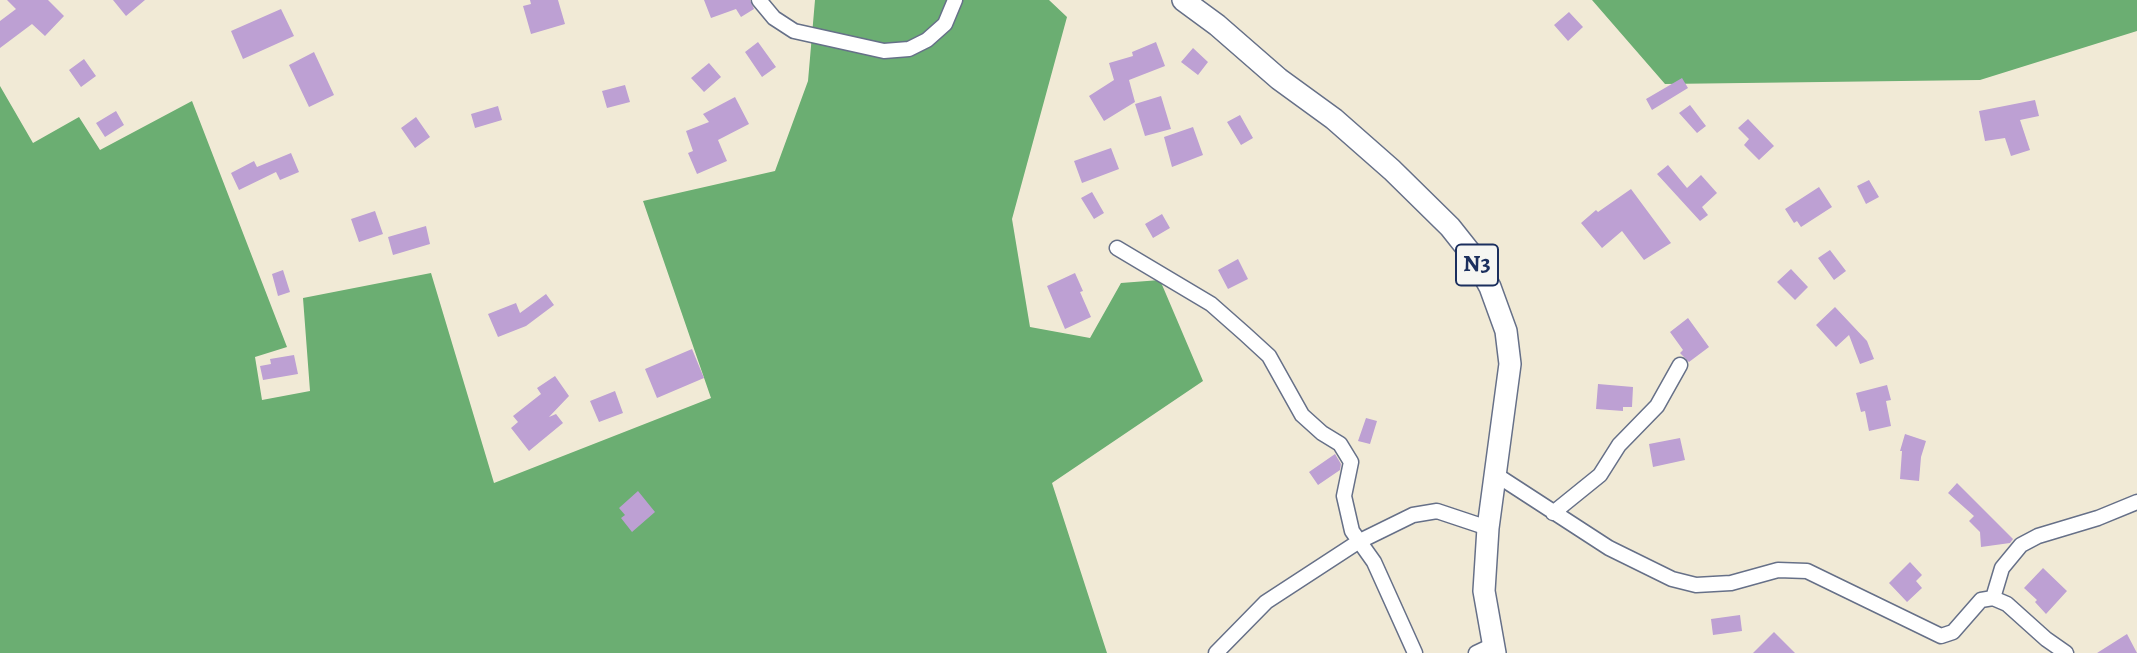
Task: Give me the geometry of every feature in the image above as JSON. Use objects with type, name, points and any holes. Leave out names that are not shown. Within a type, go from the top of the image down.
[{"type":"main road","name":"N3","points":[[1183,0],[1217,25],[1279,79],[1334,120],[1392,170],[1450,227],[1473,256],[1501,313],[1509,345],[1510,363],[1488,528],[1484,591],[1488,650]]},
{"type":"street","points":[[759,0],[774,18],[794,31],[884,51],[909,49],[927,40],[945,24],[956,0]]},
{"type":"street","points":[[1117,248],[1211,304],[1269,356],[1302,415],[1322,433],[1340,444],[1351,462],[1344,496],[1347,516],[1358,542],[1374,562],[1415,653]]},
{"type":"street","points":[[1553,513],[1600,475],[1619,445],[1657,406],[1680,365]]},
{"type":"street","points":[[1495,474],[1609,548],[1672,579],[1696,585],[1731,583],[1778,570],[1807,571],[1941,636],[1953,632],[1981,600],[1993,598],[2007,604],[2066,653]]},
{"type":"street","points":[[1993,598],[2002,568],[2021,545],[2038,536],[2098,518],[2137,502]]},
{"type":"street","points":[[1216,653],[1266,602],[1358,542],[1413,516],[1437,511],[1488,528]]},
{"type":"green space","points":[[815,0],[1049,0],[1067,17],[1012,219],[1030,327],[1090,338],[1121,283],[1160,280],[1203,381],[1052,483],[1107,653],[0,653],[0,86],[33,143],[79,117],[100,150],[192,101],[287,347],[255,357],[262,400],[310,391],[303,298],[431,273],[494,483],[711,398],[643,201],[775,171],[808,81]]},
{"type":"green space","points":[[1592,0],[2137,0],[2137,31],[1980,80],[1665,84]]},
{"type":"building","points":[[7,0],[48,0],[64,16],[45,36],[32,24],[0,48],[0,21],[16,9]]},
{"type":"building","points":[[113,0],[145,0],[126,16]]},
{"type":"building","points":[[530,0],[558,0],[565,24],[531,34],[523,6],[531,4]]},
{"type":"building","points":[[704,0],[750,0],[754,9],[741,17],[736,9],[711,18]]},
{"type":"building","points":[[281,9],[294,36],[243,59],[231,31]]},
{"type":"building","points":[[1569,12],[1583,27],[1568,41],[1554,25]]},
{"type":"building","points":[[758,42],[776,67],[762,77],[745,52]]},
{"type":"building","points":[[1156,42],[1165,66],[1129,80],[1135,102],[1104,121],[1089,96],[1114,80],[1109,63],[1133,56],[1132,52]]},
{"type":"building","points":[[1193,48],[1208,62],[1198,75],[1181,62]]},
{"type":"building","points":[[314,52],[334,95],[309,107],[289,65]]},
{"type":"building","points":[[84,59],[96,76],[81,87],[69,70]]},
{"type":"building","points":[[709,63],[721,77],[704,92],[691,78]]},
{"type":"building","points":[[1682,78],[1688,88],[1652,110],[1646,99]]},
{"type":"building","points":[[625,85],[630,102],[607,108],[602,91]]},
{"type":"building","points":[[1161,96],[1171,129],[1145,136],[1135,104]]},
{"type":"building","points":[[735,97],[749,124],[718,140],[727,161],[697,174],[688,153],[693,151],[686,131],[709,122],[703,114]]},
{"type":"building","points":[[2035,100],[2039,116],[2020,120],[2030,150],[2011,156],[2005,138],[1985,141],[1979,111]]},
{"type":"building","points":[[1690,105],[1706,126],[1697,133],[1679,113]]},
{"type":"building","points":[[498,106],[502,120],[475,128],[471,114]]},
{"type":"building","points":[[116,111],[124,125],[105,137],[96,123]]},
{"type":"building","points":[[1240,115],[1253,138],[1241,145],[1227,122]]},
{"type":"building","points":[[416,117],[430,137],[415,148],[401,128]]},
{"type":"building","points":[[1748,119],[1774,146],[1759,160],[1744,145],[1749,139],[1738,128]]},
{"type":"building","points":[[1193,127],[1203,155],[1172,167],[1164,137]]},
{"type":"building","points":[[1111,148],[1119,169],[1082,183],[1074,161]]},
{"type":"building","points":[[291,153],[299,172],[280,180],[276,172],[239,190],[231,173],[254,161],[257,167]]},
{"type":"building","points":[[1668,165],[1687,188],[1701,175],[1717,193],[1702,207],[1708,215],[1700,221],[1657,174]]},
{"type":"building","points":[[1869,180],[1879,197],[1866,204],[1857,186]]},
{"type":"building","points":[[1819,187],[1832,207],[1801,227],[1797,221],[1794,223],[1785,209]]},
{"type":"building","points":[[1631,189],[1671,243],[1644,260],[1622,231],[1602,248],[1581,223],[1596,210],[1598,212]]},
{"type":"building","points":[[1092,192],[1104,213],[1094,219],[1081,198]]},
{"type":"building","points":[[375,211],[383,234],[359,242],[351,219]]},
{"type":"building","points":[[1162,214],[1170,228],[1153,238],[1145,224]]},
{"type":"building","points":[[426,226],[430,244],[393,255],[388,237]]},
{"type":"building","points":[[1830,250],[1846,271],[1834,280],[1818,258]]},
{"type":"building","points":[[1238,259],[1248,279],[1228,289],[1218,270]]},
{"type":"building","points":[[1791,269],[1808,287],[1795,300],[1777,282]]},
{"type":"building","points":[[283,270],[290,292],[278,296],[272,274]]},
{"type":"building","points":[[1075,273],[1091,317],[1065,329],[1047,286]]},
{"type":"building","points":[[546,294],[554,305],[526,326],[498,337],[488,314],[516,303],[520,313]]},
{"type":"building","points":[[1835,307],[1867,341],[1874,359],[1860,364],[1849,335],[1836,347],[1816,325]]},
{"type":"building","points":[[1688,318],[1709,347],[1689,362],[1680,353],[1683,350],[1670,332]]},
{"type":"building","points":[[692,349],[704,378],[657,398],[645,369]]},
{"type":"building","points":[[294,355],[298,374],[263,380],[260,366],[271,364],[270,359]]},
{"type":"building","points":[[555,376],[569,396],[549,417],[556,414],[563,423],[529,451],[511,428],[518,422],[513,416],[541,394],[537,388]]},
{"type":"building","points":[[1598,384],[1633,387],[1632,407],[1623,407],[1623,411],[1596,409]]},
{"type":"building","points":[[1887,385],[1891,400],[1886,401],[1891,426],[1869,431],[1865,411],[1861,412],[1856,393]]},
{"type":"building","points":[[615,391],[623,413],[599,422],[590,401]]},
{"type":"building","points":[[1366,418],[1377,421],[1370,444],[1358,441]]},
{"type":"building","points":[[1905,434],[1926,441],[1921,457],[1919,481],[1900,479],[1900,451]]},
{"type":"building","points":[[1680,438],[1685,460],[1653,467],[1649,444]]},
{"type":"building","points":[[1335,454],[1341,464],[1340,470],[1318,485],[1309,472]]},
{"type":"building","points":[[1957,483],[2013,539],[2010,543],[1981,547],[1980,532],[1969,521],[1974,516],[1948,493]]},
{"type":"building","points":[[638,491],[655,512],[632,532],[621,518],[625,515],[619,508]]},
{"type":"building","points":[[1910,562],[1922,575],[1916,581],[1922,588],[1907,602],[1889,583]]},
{"type":"building","points":[[2043,568],[2067,591],[2046,614],[2035,602],[2037,600],[2024,588]]},
{"type":"building","points":[[1740,615],[1742,631],[1713,635],[1711,619]]},
{"type":"building","points":[[1774,632],[1795,653],[1753,653]]},
{"type":"building","points":[[2127,634],[2137,653],[2097,653]]}]
